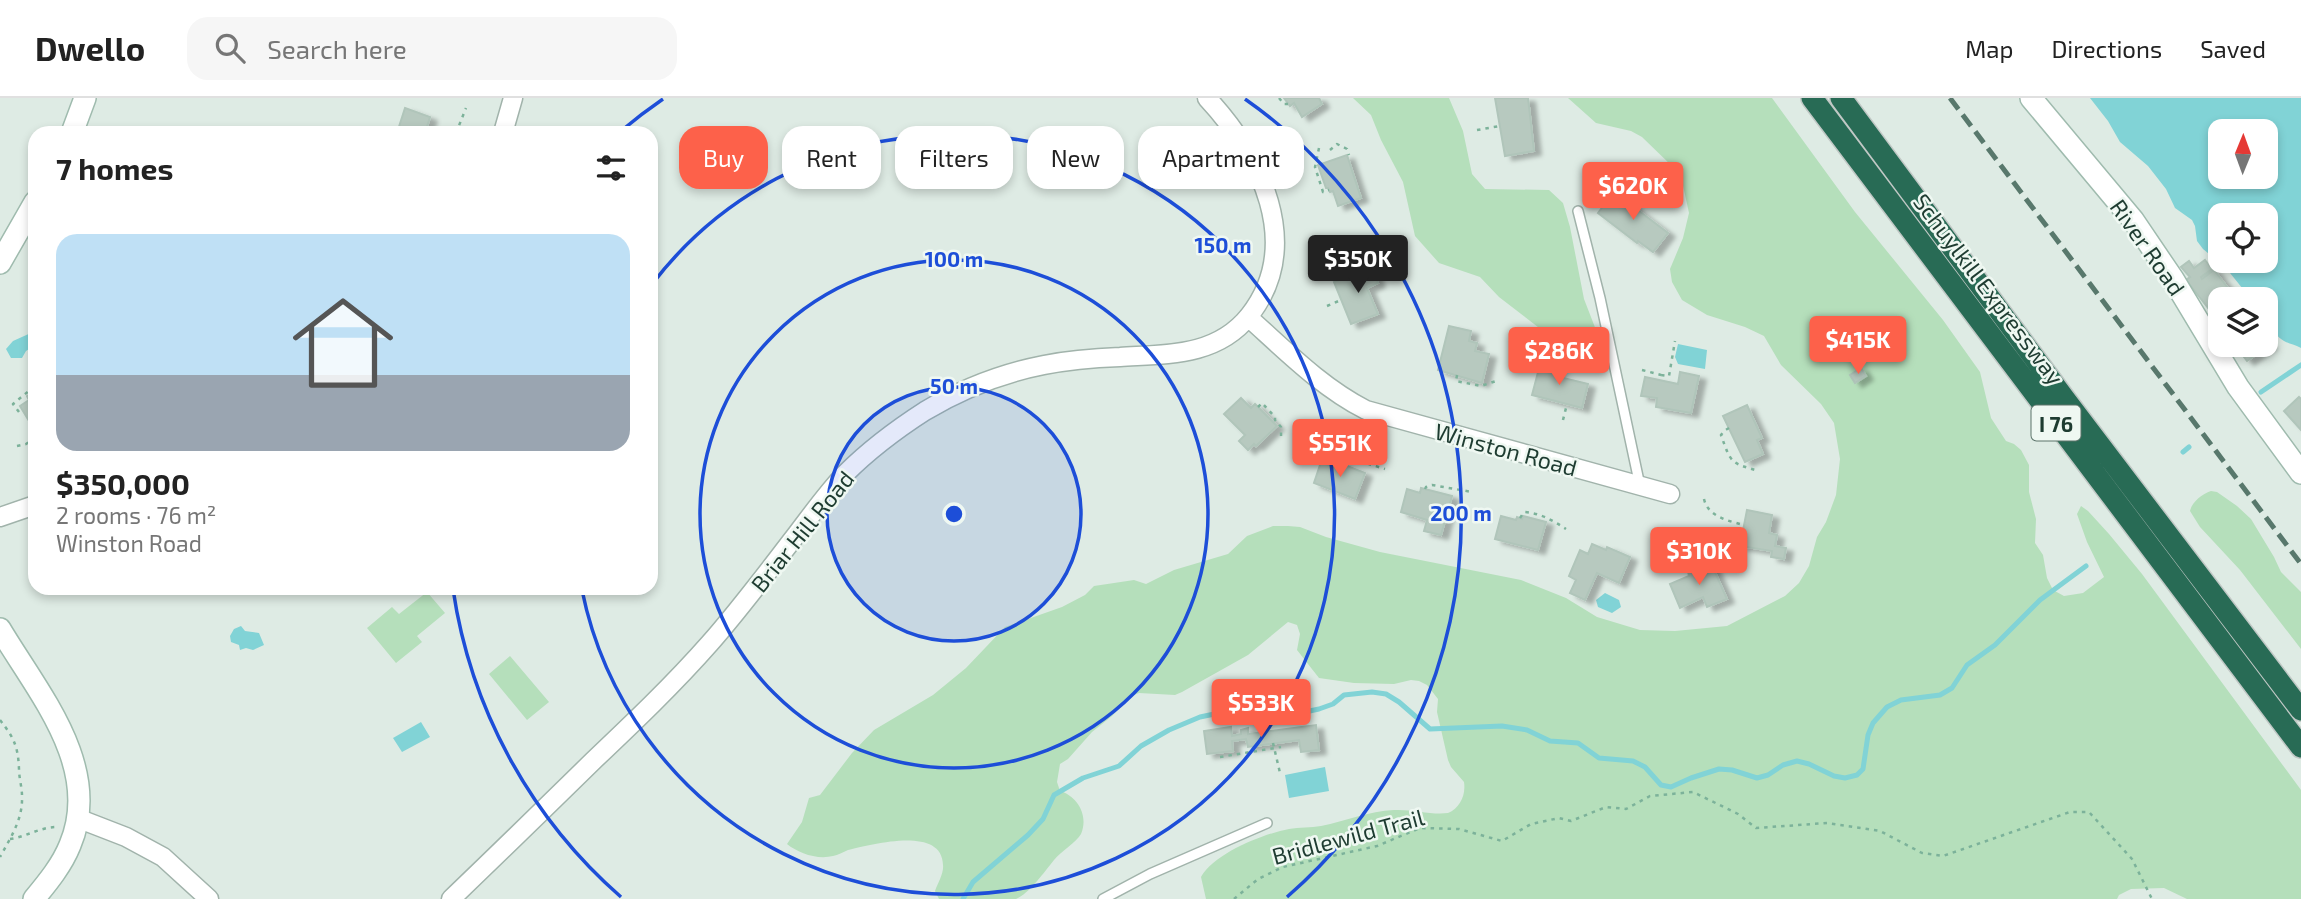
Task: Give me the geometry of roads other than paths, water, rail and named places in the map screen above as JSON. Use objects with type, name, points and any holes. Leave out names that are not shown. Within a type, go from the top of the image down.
[{"type":"highway","name":"Schuylkill Expressway","points":[[1812,98],[2301,747]]},
{"type":"highway","name":"Schuylkill Expressway","points":[[1840,98],[2301,710]]},
{"type":"street","points":[[75,126],[85,98]]},
{"type":"street","points":[[505,126],[513,98]]},
{"type":"street","name":"Briar Hill Road","points":[[451,899],[677,680],[756,588],[824,498],[854,466],[898,429],[963,391],[1002,377],[1041,365],[1079,359],[1174,355],[1194,351],[1211,345],[1248,317],[1269,278],[1274,254],[1273,219],[1269,198],[1242,141],[1207,98]]},
{"type":"street","name":"River Road","points":[[2031,98],[2133,220],[2173,279],[2238,387],[2301,473]]},
{"type":"street","points":[[0,263],[28,214]]},
{"type":"street","name":"Winston Road","points":[[1248,317],[1321,382],[1366,410],[1670,494]]},
{"type":"street","points":[[0,517],[28,507]]},
{"type":"street","points":[[0,629],[50,711],[77,772],[79,789],[71,823],[71,844],[34,899]]},
{"type":"street","points":[[71,823],[126,836],[179,871],[208,899]]},
{"type":"lane","points":[[1578,211],[1600,298],[1640,486]]},
{"type":"lane","points":[[1102,899],[1150,874],[1267,823]]},
{"type":"water","points":[[2090,98],[2301,98],[2301,348],[2278,336],[2278,287],[2241,287],[2230,273],[2278,273],[2278,203],[2208,203],[2208,253],[2197,241],[2192,220],[2175,208],[2166,189],[2148,166],[2120,142]]},
{"type":"water","points":[[1653,163],[1660,167],[1663,173],[1669,168],[1675,172],[1674,186],[1658,189],[1642,178]]},
{"type":"water","points":[[28,334],[28,350],[22,358],[11,358],[6,349],[13,341]]},
{"type":"water","points":[[1678,344],[1707,350],[1705,369],[1678,364],[1675,357]]},
{"type":"water","points":[[1605,593],[1619,600],[1621,607],[1612,613],[1598,607],[1596,600]]},
{"type":"water","points":[[241,626],[245,631],[259,633],[264,645],[253,650],[240,650],[239,645],[231,642],[230,636],[234,629]]},
{"type":"water","points":[[421,722],[430,737],[402,752],[393,738]]},
{"type":"water","points":[[1325,767],[1329,791],[1289,798],[1285,775]]},
{"type":"waterway","points":[[2261,392],[2301,365]]},
{"type":"waterway","points":[[2183,452],[2189,447]]},
{"type":"waterway","points":[[963,899],[973,882],[1043,819],[1054,795],[1083,778],[1119,766],[1141,746],[1169,730],[1200,717],[1243,708],[1286,716],[1333,704],[1344,695],[1372,692],[1386,694],[1430,729],[1502,726],[1527,730],[1550,741],[1578,743],[1599,758],[1633,761],[1645,767],[1661,785],[1671,787],[1719,769],[1757,778],[1797,761],[1834,776],[1845,778],[1857,775],[1863,769],[1868,735],[1873,723],[1887,707],[1901,700],[1940,695],[1952,688],[1967,665],[1995,645],[2040,600],[2086,566]]},
{"type":"railway","points":[[1950,98],[2301,564]]}]
